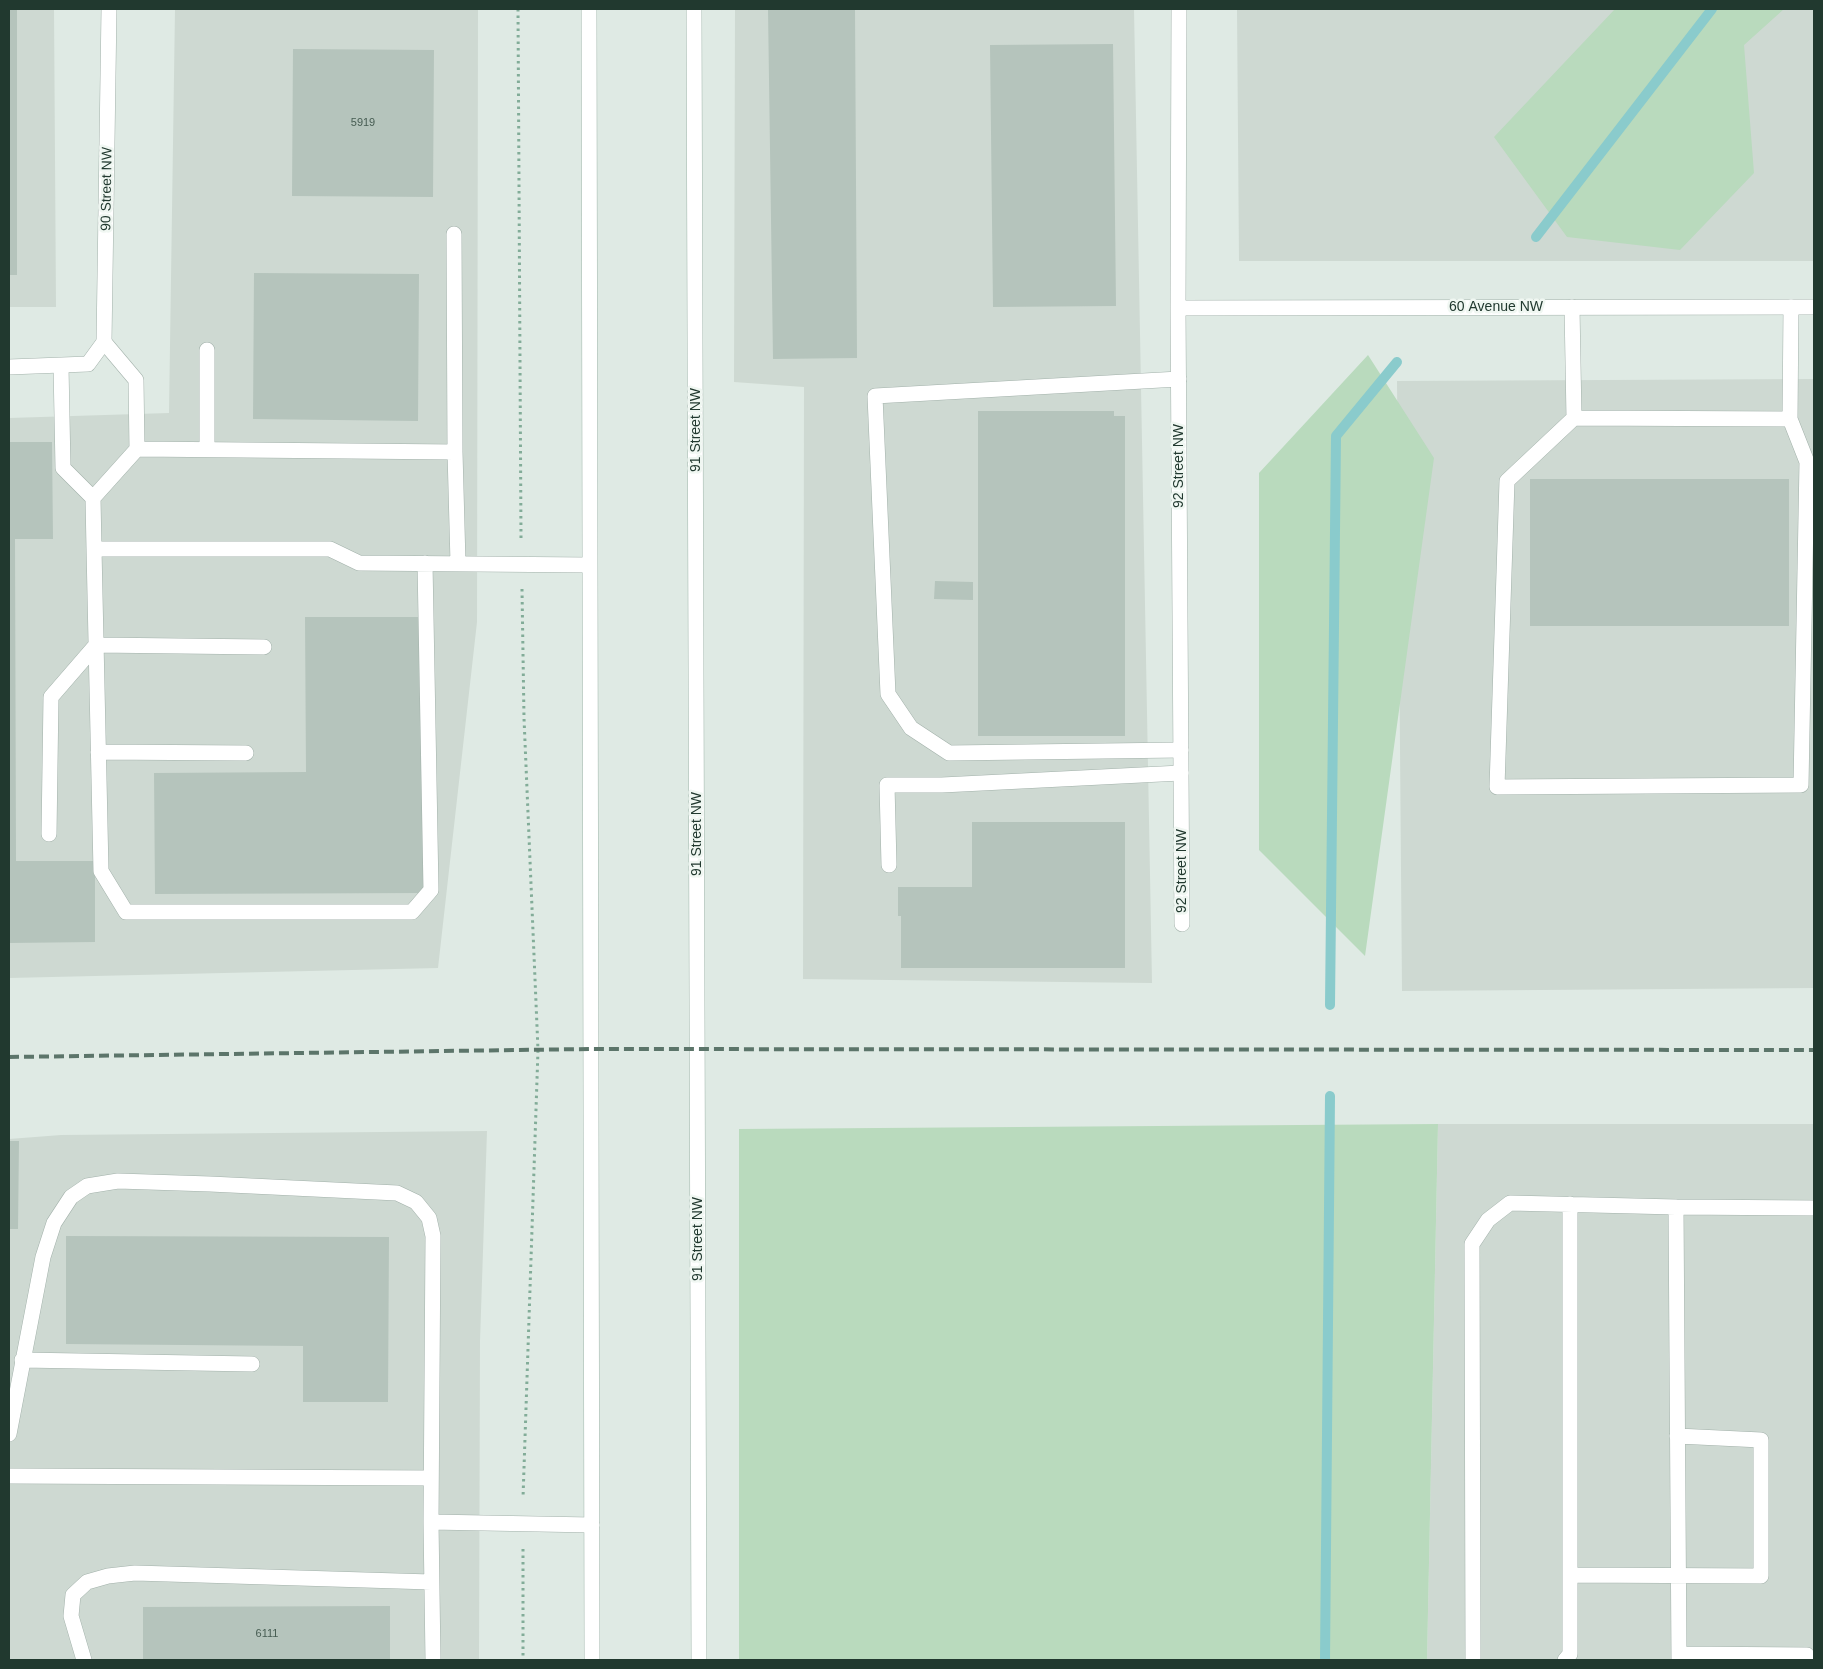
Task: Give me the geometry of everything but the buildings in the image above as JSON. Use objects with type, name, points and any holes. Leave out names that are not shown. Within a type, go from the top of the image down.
[{"type":"main road","name":"90 Street NW","points":[[104,342],[109,9]]},
{"type":"main road","points":[[589,9],[592,1660]]},
{"type":"main road","name":"91 Street NW","points":[[694,9],[699,1660]]},
{"type":"main road","name":"92 Street NW","points":[[1179,9],[1178,308],[1182,924]]},
{"type":"main road","points":[[454,234],[455,452],[458,563]]},
{"type":"main road","points":[[1572,307],[1574,418]]},
{"type":"main road","points":[[1790,419],[1574,418],[1506,481],[1497,787],[1801,785],[1807,462],[1790,419],[1791,307]]},
{"type":"main road","name":"60 Avenue NW","points":[[1178,308],[1814,307]]},
{"type":"main road","points":[[9,367],[88,364],[104,342],[136,380],[137,449],[93,498],[101,871],[126,912],[412,912],[431,890],[425,563]]},
{"type":"main road","points":[[207,350],[207,449]]},
{"type":"main road","points":[[61,366],[63,468],[93,498]]},
{"type":"main road","points":[[1179,380],[875,396],[888,694],[911,728],[949,753],[1181,750]]},
{"type":"main road","points":[[137,449],[455,452]]},
{"type":"main road","points":[[94,549],[330,549],[360,563],[589,564]]},
{"type":"main road","points":[[49,834],[51,697],[96,645],[264,647]]},
{"type":"main road","points":[[98,752],[246,753]]},
{"type":"main road","points":[[888,865],[887,786],[942,786],[1181,772]]},
{"type":"main road","points":[[9,1434],[43,1257],[54,1223],[71,1197],[87,1186],[118,1182],[210,1184],[397,1193],[416,1202],[429,1218],[433,1236],[432,1660]]},
{"type":"main road","points":[[1473,1660],[1472,1244],[1488,1220],[1510,1203],[1814,1208]]},
{"type":"main road","points":[[1565,1660],[1570,1654],[1570,1204]]},
{"type":"main road","points":[[1676,1207],[1679,1657],[1807,1655]]},
{"type":"main road","points":[[22,1360],[252,1364]]},
{"type":"main road","points":[[1570,1575],[1761,1576],[1761,1440],[1677,1436]]},
{"type":"main road","points":[[9,1476],[431,1478]]},
{"type":"main road","points":[[431,1522],[592,1525]]},
{"type":"main road","points":[[84,1660],[72,1616],[73,1595],[87,1582],[108,1576],[134,1573],[431,1582]]},
{"type":"path","points":[[518,9],[521,564],[524,718],[538,1050],[523,1524],[523,1660]]},
{"type":"shaded area","points":[[9,9],[54,9],[56,307],[9,307]]},
{"type":"shaded area","points":[[175,9],[478,9],[477,622],[438,968],[9,978],[9,418],[169,413]]},
{"type":"shaded area","points":[[735,9],[1134,9],[1152,983],[803,979],[804,387],[734,382]]},
{"type":"shaded area","points":[[1237,9],[1814,9],[1814,261],[1239,261]]},
{"type":"shaded area","points":[[1814,379],[1814,988],[1402,991],[1397,381]]},
{"type":"shaded area","points":[[1438,1124],[1814,1124],[1814,1660],[1427,1660]]},
{"type":"shaded area","points":[[487,1131],[480,1341],[479,1660],[9,1660],[9,1139],[61,1135]]},
{"type":"green space","points":[[1615,9],[1784,9],[1744,45],[1754,173],[1680,250],[1567,237],[1494,137]]},
{"type":"green space","points":[[1368,355],[1434,458],[1365,956],[1259,850],[1259,473]]},
{"type":"green space","points":[[1438,1124],[1427,1660],[739,1660],[739,1129]]},
{"type":"waterway","points":[[1536,237],[1712,9]]},
{"type":"waterway","points":[[1330,1005],[1336,436],[1397,362]]},
{"type":"waterway","points":[[1325,1660],[1330,1096]]},
{"type":"railway","points":[[9,1057],[590,1049],[1814,1050]]}]
